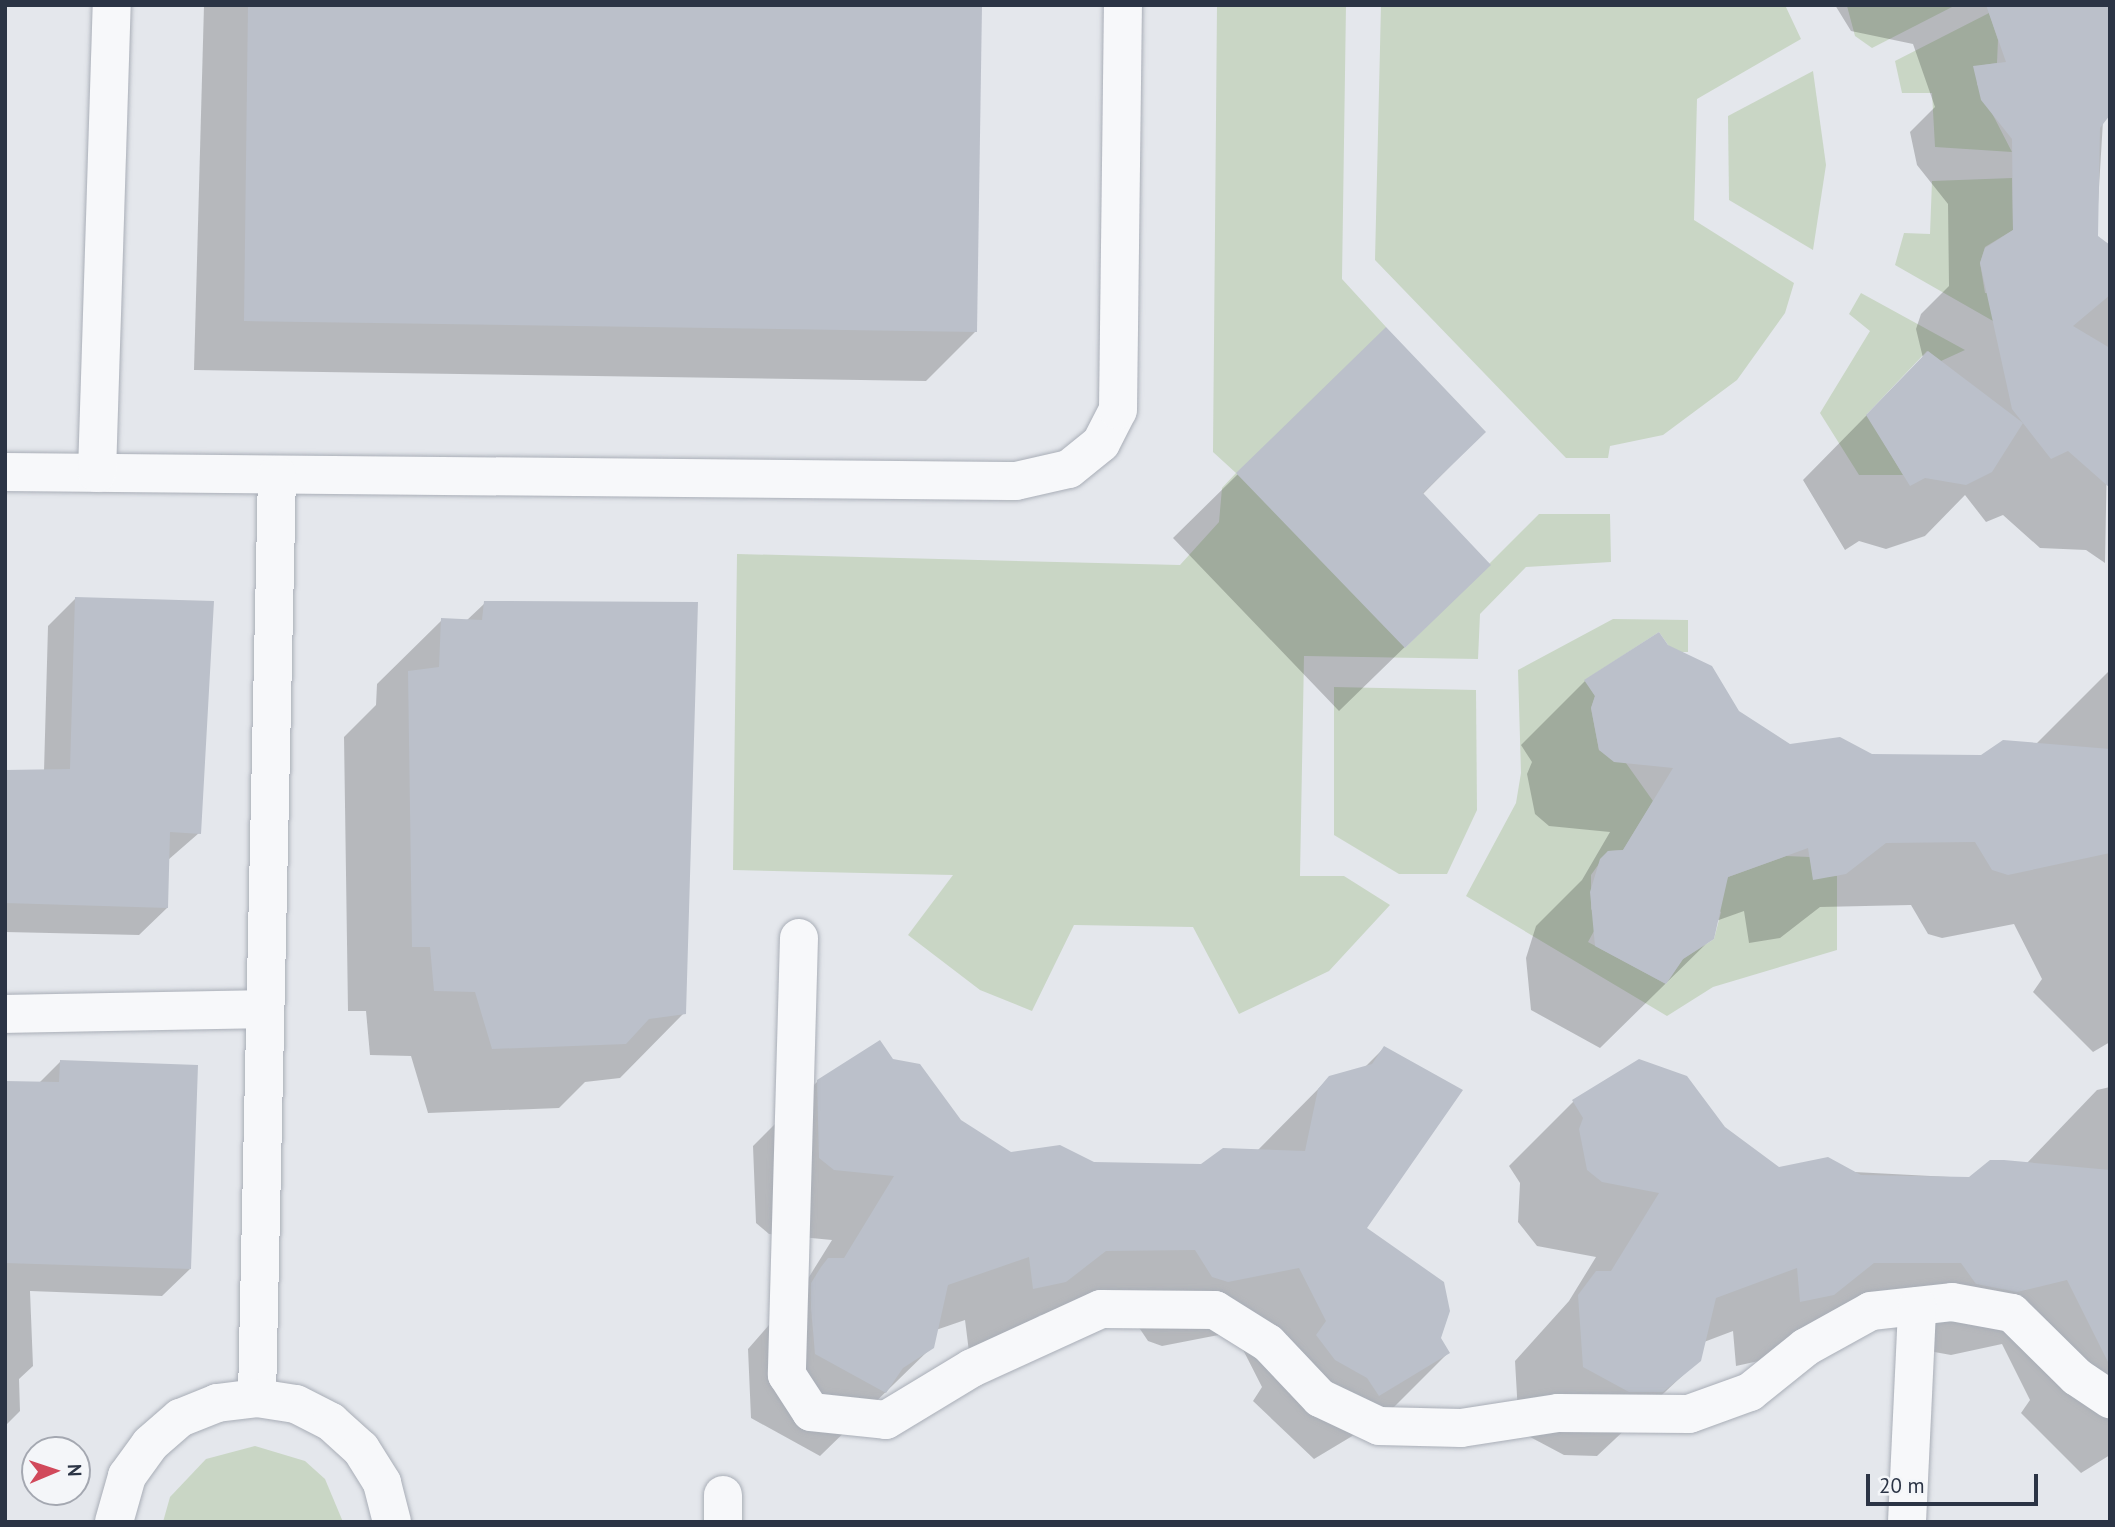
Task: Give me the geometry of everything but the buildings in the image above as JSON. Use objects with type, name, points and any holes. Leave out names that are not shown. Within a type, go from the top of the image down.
[{"type":"street","points":[[97,473],[112,5]]},
{"type":"street","points":[[5,472],[1016,481],[1069,469],[1101,443],[1118,410],[1123,5]]},
{"type":"street","points":[[257,1398],[277,475]]},
{"type":"street","points":[[799,938],[787,1375],[811,1412],[886,1420],[972,1368],[1101,1309],[1215,1310],[1268,1343],[1320,1398],[1379,1426],[1461,1428],[1558,1413],[1689,1415],[1750,1392],[1806,1347],[1871,1311],[1952,1302],[2012,1313],[2077,1377],[2110,1399]]},
{"type":"street","points":[[5,1014],[265,1009]]},
{"type":"street","points":[[1907,1522],[1917,1306]]},
{"type":"street","points":[[114,1522],[127,1476],[150,1444],[192,1413],[257,1398],[296,1404],[351,1440],[382,1483],[392,1522]]},
{"type":"green space","points":[[1217,5],[1346,5],[1342,279],[1386,327],[1405,648],[1539,514],[1610,514],[1611,562],[1526,567],[1480,614],[1478,659],[1304,656],[1300,876],[1344,876],[1390,905],[1329,971],[1239,1014],[1193,927],[1074,925],[1032,1011],[980,990],[908,935],[953,875],[733,870],[737,554],[1180,565],[1219,522],[1222,488],[1236,473],[1213,452]]},
{"type":"green space","points":[[1381,5],[1785,5],[1801,39],[1697,99],[1694,220],[1794,283],[1785,313],[1737,380],[1663,435],[1610,446],[1608,458],[1566,458],[1375,260]]},
{"type":"green space","points":[[1956,5],[1872,48],[1855,36],[1847,6]]},
{"type":"green space","points":[[1989,13],[1998,40],[1997,63],[1978,66],[1977,84],[2012,152],[1935,147],[1932,93],[1902,93],[1895,61]]},
{"type":"green space","points":[[1813,71],[1826,165],[1813,250],[1729,200],[1728,116]]},
{"type":"green space","points":[[2012,178],[2013,230],[1985,247],[1980,263],[1985,293],[1994,293],[1993,321],[1895,265],[1904,233],[1930,234],[1932,181]]},
{"type":"green space","points":[[1861,293],[1965,350],[1941,361],[1927,351],[1867,414],[1903,475],[1859,475],[1820,413],[1870,331],[1849,314]]},
{"type":"green space","points":[[1613,619],[1688,620],[1688,652],[1673,652],[1659,632],[1585,680],[1595,696],[1591,708],[1599,750],[1626,763],[1653,801],[1623,850],[1608,851],[1591,875],[1591,909],[1600,920],[1588,942],[1666,984],[1683,959],[1714,939],[1721,912],[1712,905],[1728,877],[1786,856],[1810,857],[1813,877],[1837,876],[1837,950],[1713,987],[1667,1016],[1466,896],[1516,803],[1521,773],[1518,670]]},
{"type":"green space","points":[[1334,687],[1476,690],[1477,810],[1447,874],[1399,874],[1334,835]]},
{"type":"green space","points":[[255,1446],[305,1461],[325,1479],[343,1522],[163,1522],[170,1497],[206,1459]]}]
